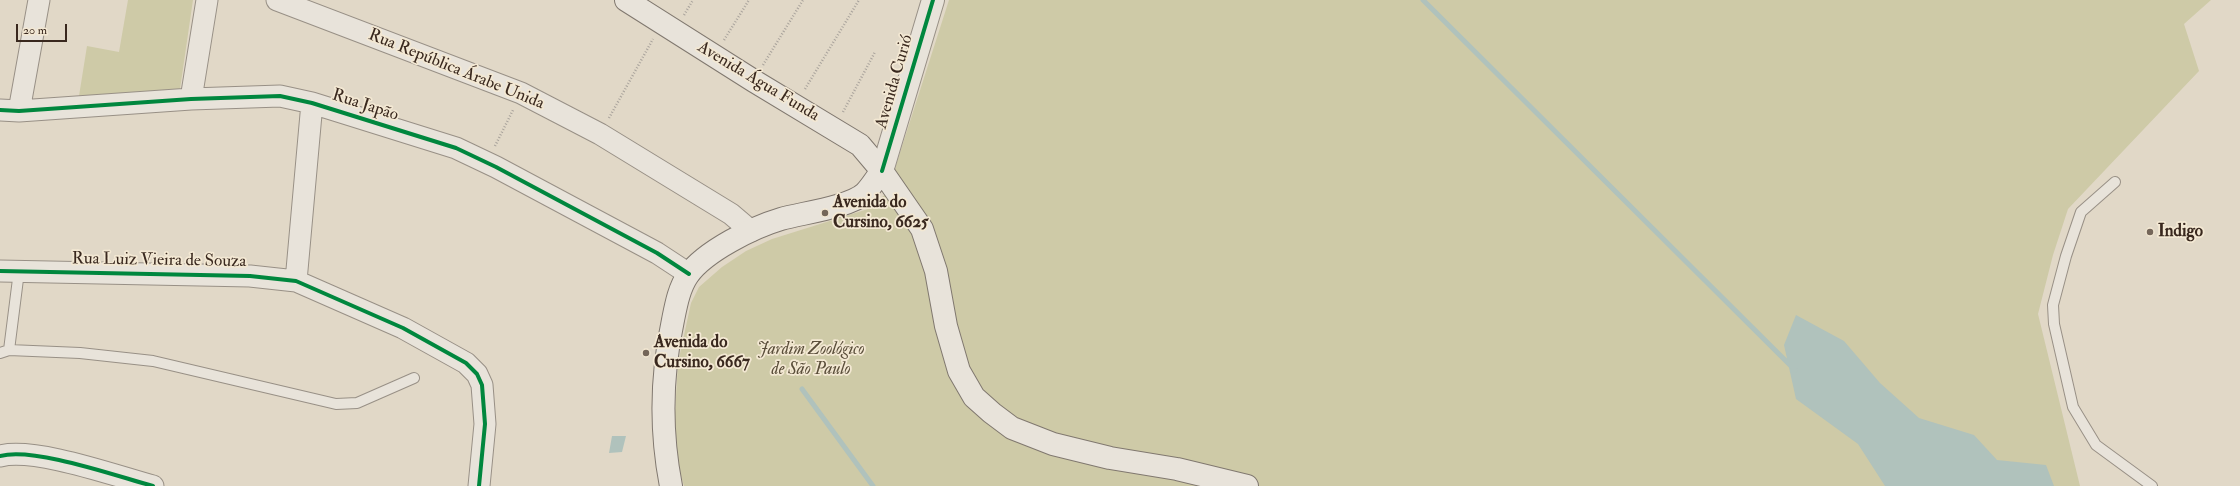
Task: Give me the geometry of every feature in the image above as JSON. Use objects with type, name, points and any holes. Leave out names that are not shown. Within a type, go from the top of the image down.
[{"type":"main road","name":"Avenida Água Funda","points":[[626,0],[754,81],[860,145],[882,172],[922,229],[936,271],[946,326],[958,371],[974,397],[992,413],[1012,428],[1053,444],[1110,458],[1177,469],[1247,486]]},
{"type":"main road","name":"Avenida Curió","points":[[882,172],[933,0]]},
{"type":"main road","points":[[671,486],[665,454],[662,412],[666,352],[681,288],[689,274],[709,256],[751,231],[781,219],[850,201],[864,194],[882,172]]},
{"type":"street","points":[[10,110],[39,0]]},
{"type":"street","points":[[191,99],[207,0]]},
{"type":"street","name":"Rua República Árabe Unida","points":[[276,0],[521,93],[600,134],[731,214],[751,231]]},
{"type":"street","name":"Rua Japão","points":[[10,110],[191,99],[280,96],[312,103],[456,148],[657,253],[689,274]]},
{"type":"street","points":[[296,282],[312,103]]},
{"type":"street","name":"Rua Luiz Vieira de Souza","points":[[9,271],[250,276],[296,282],[403,328],[466,363],[477,374],[482,385],[485,424],[479,486]]},
{"type":"street","points":[[0,456],[21,454],[49,458],[153,486]]},
{"type":"lane","points":[[2115,182],[2081,212],[2066,256],[2053,305],[2054,324],[2073,407],[2076,414],[2096,445],[2152,486]]},
{"type":"lane","points":[[9,271],[5,352],[80,353],[153,361],[336,404],[357,402],[414,378]]},
{"type":"path","points":[[714,56],[749,0]]},
{"type":"path","points":[[754,81],[803,0]]},
{"type":"path","points":[[796,105],[859,0]]},
{"type":"path","points":[[600,134],[662,22]]},
{"type":"path","points":[[834,129],[875,52]]},
{"type":"path","points":[[487,163],[521,93]]},
{"type":"green space","points":[[128,0],[193,0],[180,89],[79,96],[87,46],[119,52]]},
{"type":"green space","name":"Jardim Zoológico de São Paulo","points":[[949,0],[2211,0],[2184,24],[2199,71],[2068,209],[2053,255],[2038,314],[2080,486],[684,486],[679,469],[674,429],[678,363],[691,303],[699,287],[722,267],[746,251],[772,239],[868,209],[887,193]]},
{"type":"shaded area","points":[[1796,315],[1844,341],[1880,383],[1919,418],[1974,435],[1997,460],[2046,465],[2054,486],[1885,486],[1858,444],[1796,399],[1784,345]]},
{"type":"shaded area","points":[[612,436],[626,436],[622,452],[609,453]]},
{"type":"waterway","points":[[1423,0],[1795,370]]},
{"type":"waterway","points":[[802,389],[873,486]]},
{"type":"cycle path","points":[[882,171],[933,0]]},
{"type":"cycle path","points":[[0,110],[19,111],[191,99],[280,96],[312,103],[456,148],[496,167],[657,253],[689,274]]},
{"type":"cycle path","points":[[0,271],[250,276],[296,281],[403,328],[466,363],[477,374],[482,385],[485,424],[479,486]]},
{"type":"cycle path","points":[[0,456],[15,454],[33,455],[54,459],[153,486]]},
{"type":"place","name":"Avenida do Cursino, 6625","points":[[825,213]]},
{"type":"place","name":"Indigo","points":[[2150,232]]},
{"type":"place","name":"Avenida do Cursino, 6667","points":[[646,353]]}]
